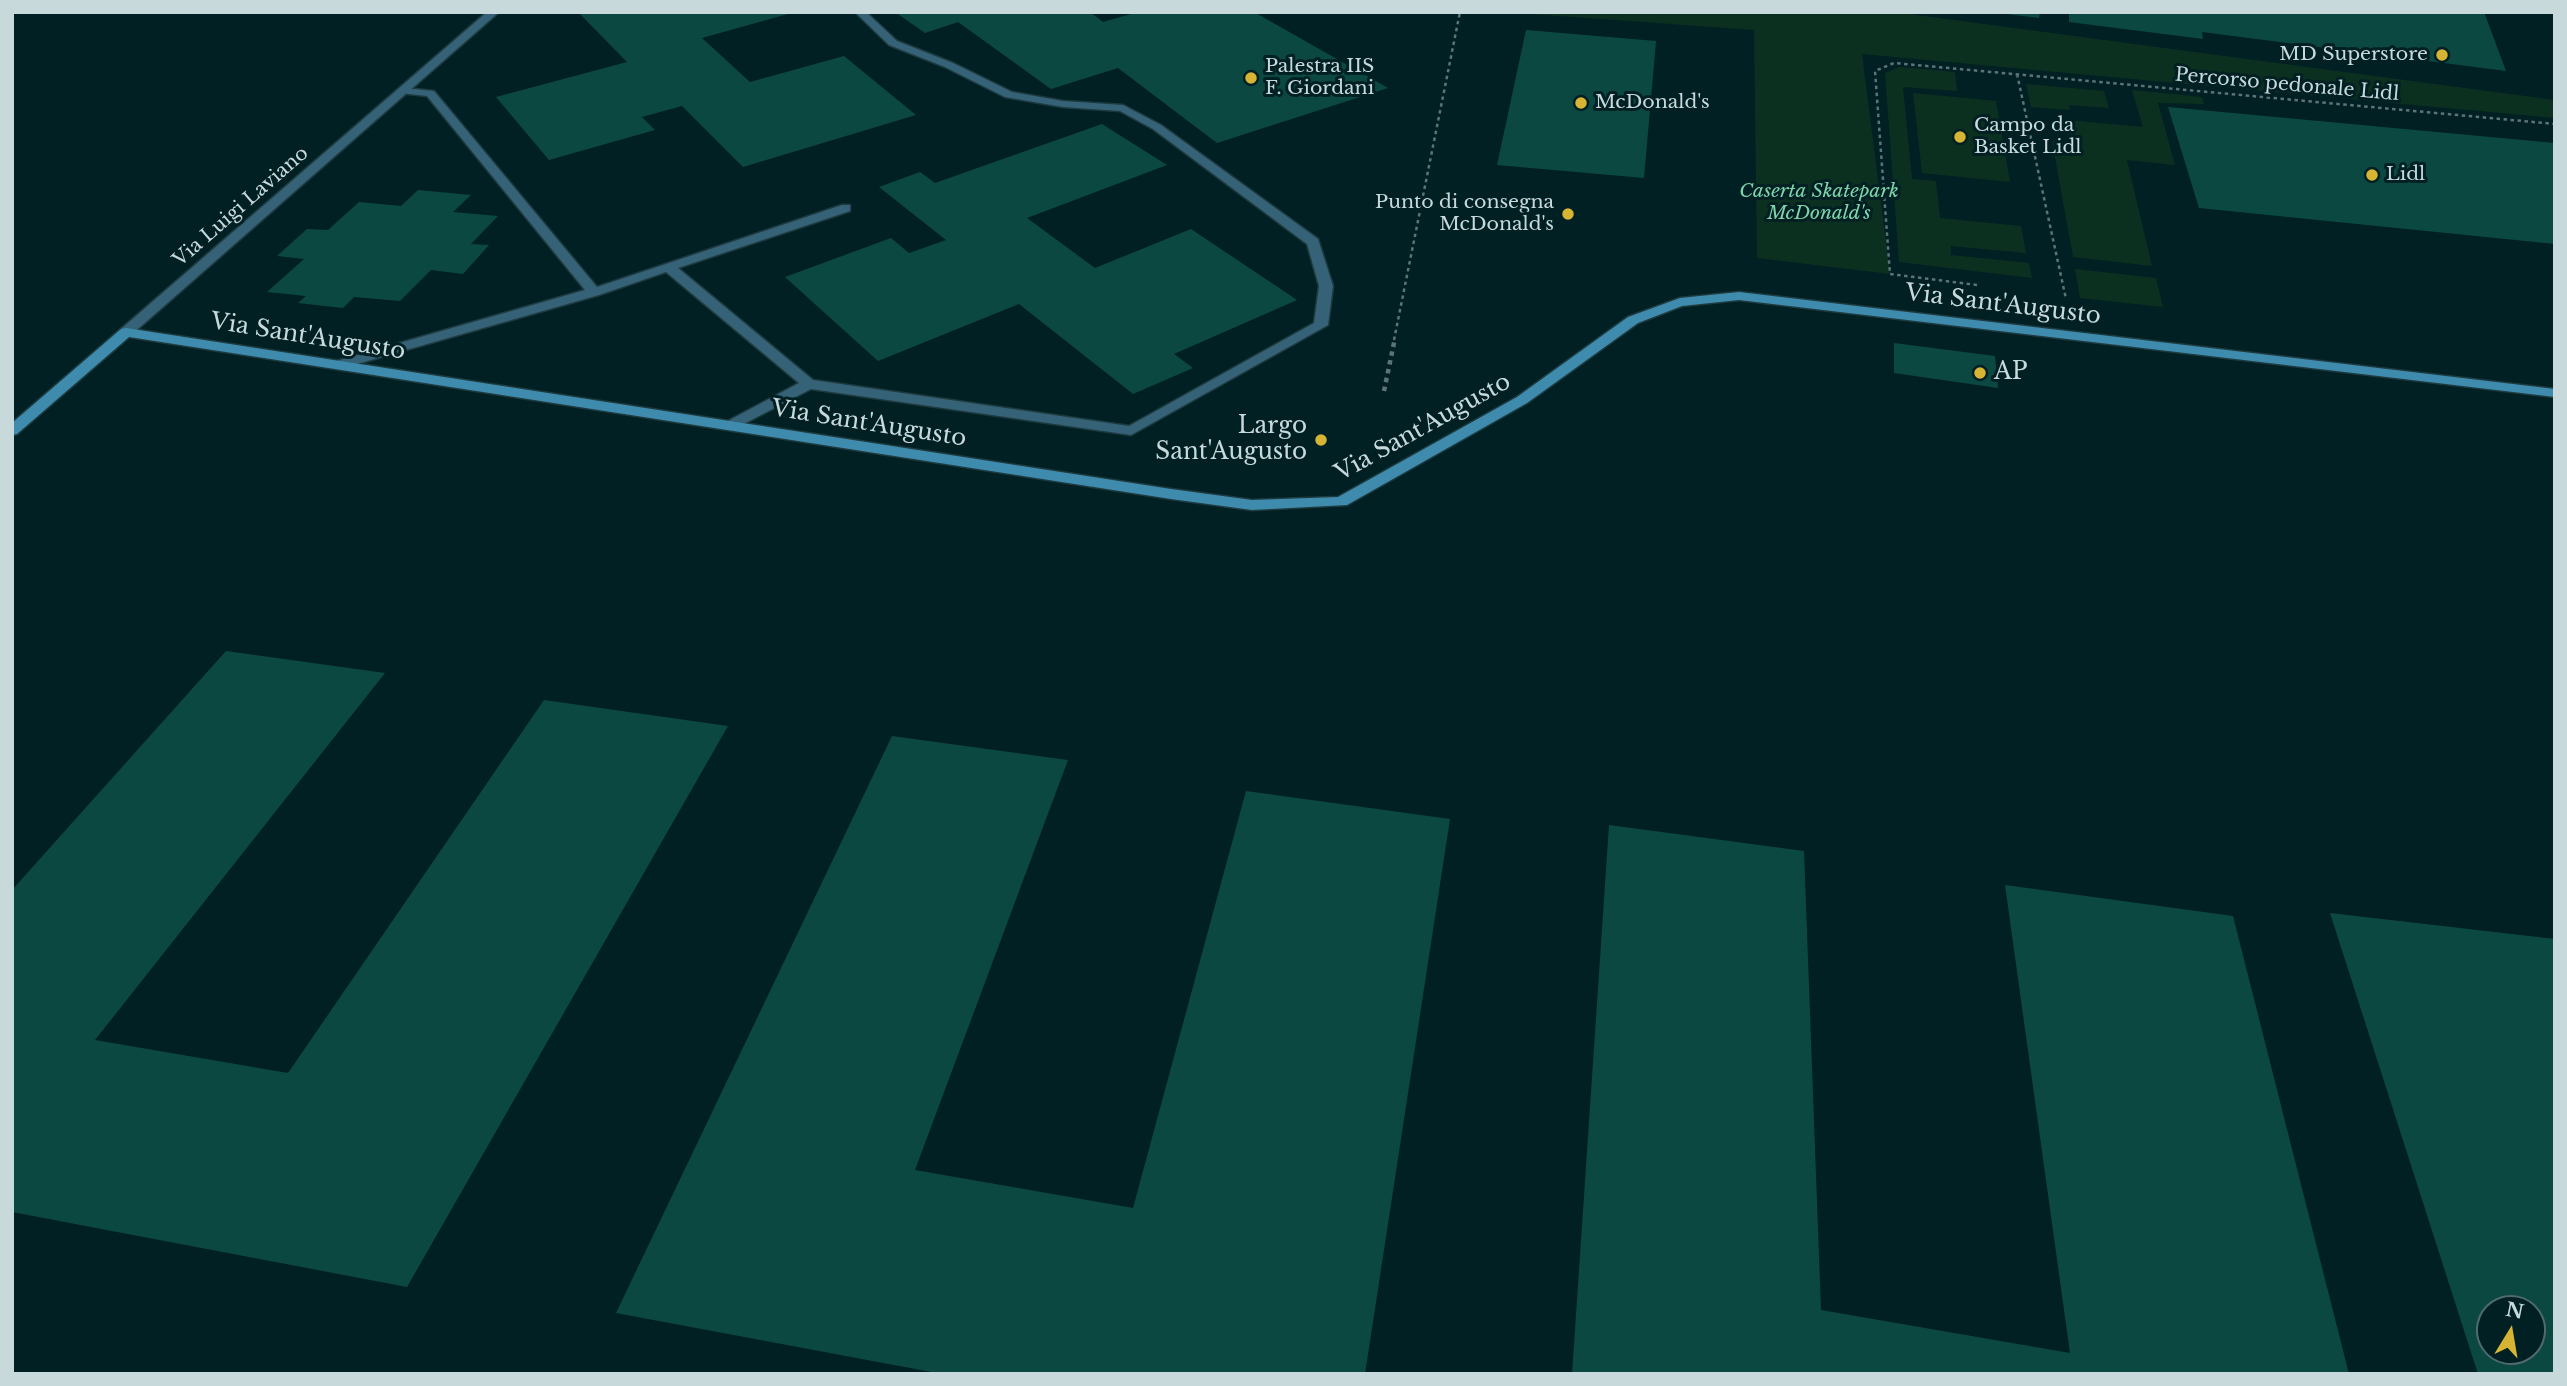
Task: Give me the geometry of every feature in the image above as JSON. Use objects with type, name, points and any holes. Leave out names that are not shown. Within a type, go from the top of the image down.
[{"type":"main road","name":"Via Sant'Augusto","points":[[126,332],[1252,505],[1341,502],[1522,400],[1633,320],[1680,302],[1739,296],[2555,393]]},
{"type":"main road","name":"Via Luigi Laviano","points":[[12,431],[126,332]]},
{"type":"street","name":"Via Luigi Laviano","points":[[126,332],[494,12]]},
{"type":"street","points":[[668,267],[809,384],[1131,431],[1321,325],[1326,286],[1313,242],[1157,127],[1123,108],[1063,104],[1009,95],[949,65],[893,43],[860,12]]},
{"type":"street","points":[[404,91],[430,93],[594,292]]},
{"type":"street","points":[[338,365],[594,292],[846,208]]},
{"type":"street","points":[[729,426],[809,384]]},
{"type":"path","points":[[1384,391],[1460,12]]},
{"type":"path","name":"Percorso pedonale Lidl","points":[[1984,285],[1890,274],[1875,71],[1895,63],[2555,124]]},
{"type":"path","points":[[2017,74],[2074,336]]},
{"type":"green space","name":"Caserta Skatepark McDonald's","points":[[1504,12],[1894,12],[2555,100],[2555,118],[1862,54],[1890,274],[1757,258],[1754,30]]},
{"type":"green space","points":[[1900,67],[1955,72],[1957,91],[1903,87],[1912,179],[1936,181],[1940,218],[2021,226],[2026,253],[1951,246],[1951,255],[2029,263],[2032,278],[1899,262],[1885,73]]},
{"type":"green space","points":[[2026,84],[2104,91],[2109,108],[2069,105],[2070,110],[2031,107]]},
{"type":"green space","points":[[2132,90],[2202,97],[2204,104],[2158,103],[2175,165],[2127,160],[2152,266],[2073,257],[2052,141],[2071,143],[2067,120],[2143,127]]},
{"type":"green space","name":"Campo da Basket Lidl","points":[[1913,93],[1996,101],[2010,182],[1922,173]]},
{"type":"green space","points":[[2075,269],[2156,278],[2163,307],[2080,298]]},
{"type":"building","points":[[578,12],[795,12],[702,38],[750,82],[844,56],[916,115],[743,167],[682,106],[642,117],[655,130],[549,160],[496,97],[627,62]]},
{"type":"building","name":"Palestra IIS F. Giordani","points":[[895,12],[1090,12],[1103,22],[1138,12],[1254,12],[1388,88],[1217,143],[1118,68],[1051,89],[958,22],[925,33]]},
{"type":"building","points":[[2007,12],[2040,12],[2039,18]]},
{"type":"building","name":"MD Superstore","points":[[2069,12],[2484,12],[2506,71],[2202,32],[2203,39],[2069,22]]},
{"type":"building","name":"McDonald's","points":[[1526,30],[1656,41],[1644,178],[1497,165]]},
{"type":"building","name":"Lidl","points":[[2168,107],[2555,143],[2555,244],[2199,208]]},
{"type":"building","points":[[1102,124],[1167,165],[1027,218],[1095,268],[1191,229],[1297,300],[1174,354],[1193,368],[1133,394],[1019,304],[878,361],[785,277],[891,238],[909,253],[946,240],[879,187],[920,172],[935,183]]},
{"type":"building","points":[[418,190],[471,195],[453,212],[498,216],[471,244],[489,245],[463,274],[431,270],[400,301],[354,297],[343,308],[298,303],[306,296],[267,292],[304,259],[277,256],[307,229],[328,230],[359,202],[401,206]]},
{"type":"building","points":[[1894,343],[1995,356],[1998,388],[1894,373]]},
{"type":"building","points":[[226,651],[385,673],[95,1040],[288,1073],[544,700],[728,726],[407,1287],[12,1212],[12,890]]},
{"type":"building","points":[[892,736],[1068,760],[915,1170],[1133,1208],[1246,791],[1450,819],[1365,1374],[942,1374],[616,1313]]},
{"type":"building","points":[[1609,825],[1804,851],[1821,1310],[2070,1353],[2005,885],[2233,916],[2349,1374],[1572,1374]]},
{"type":"building","points":[[2330,913],[2555,939],[2555,1374],[2478,1374]]},
{"type":"place","name":"MD Superstore","points":[[2442,55]]},
{"type":"place","name":"Palestra IIS F. Giordani","points":[[1251,78]]},
{"type":"place","name":"McDonald's","points":[[1581,103]]},
{"type":"place","name":"Campo da Basket Lidl","points":[[1960,137]]},
{"type":"place","name":"Lidl","points":[[2372,175]]},
{"type":"place","name":"Punto di consegna McDonald's","points":[[1568,214]]},
{"type":"place","name":"AP","points":[[1980,373]]},
{"type":"place","name":"Largo Sant'Augusto","points":[[1321,440]]}]
